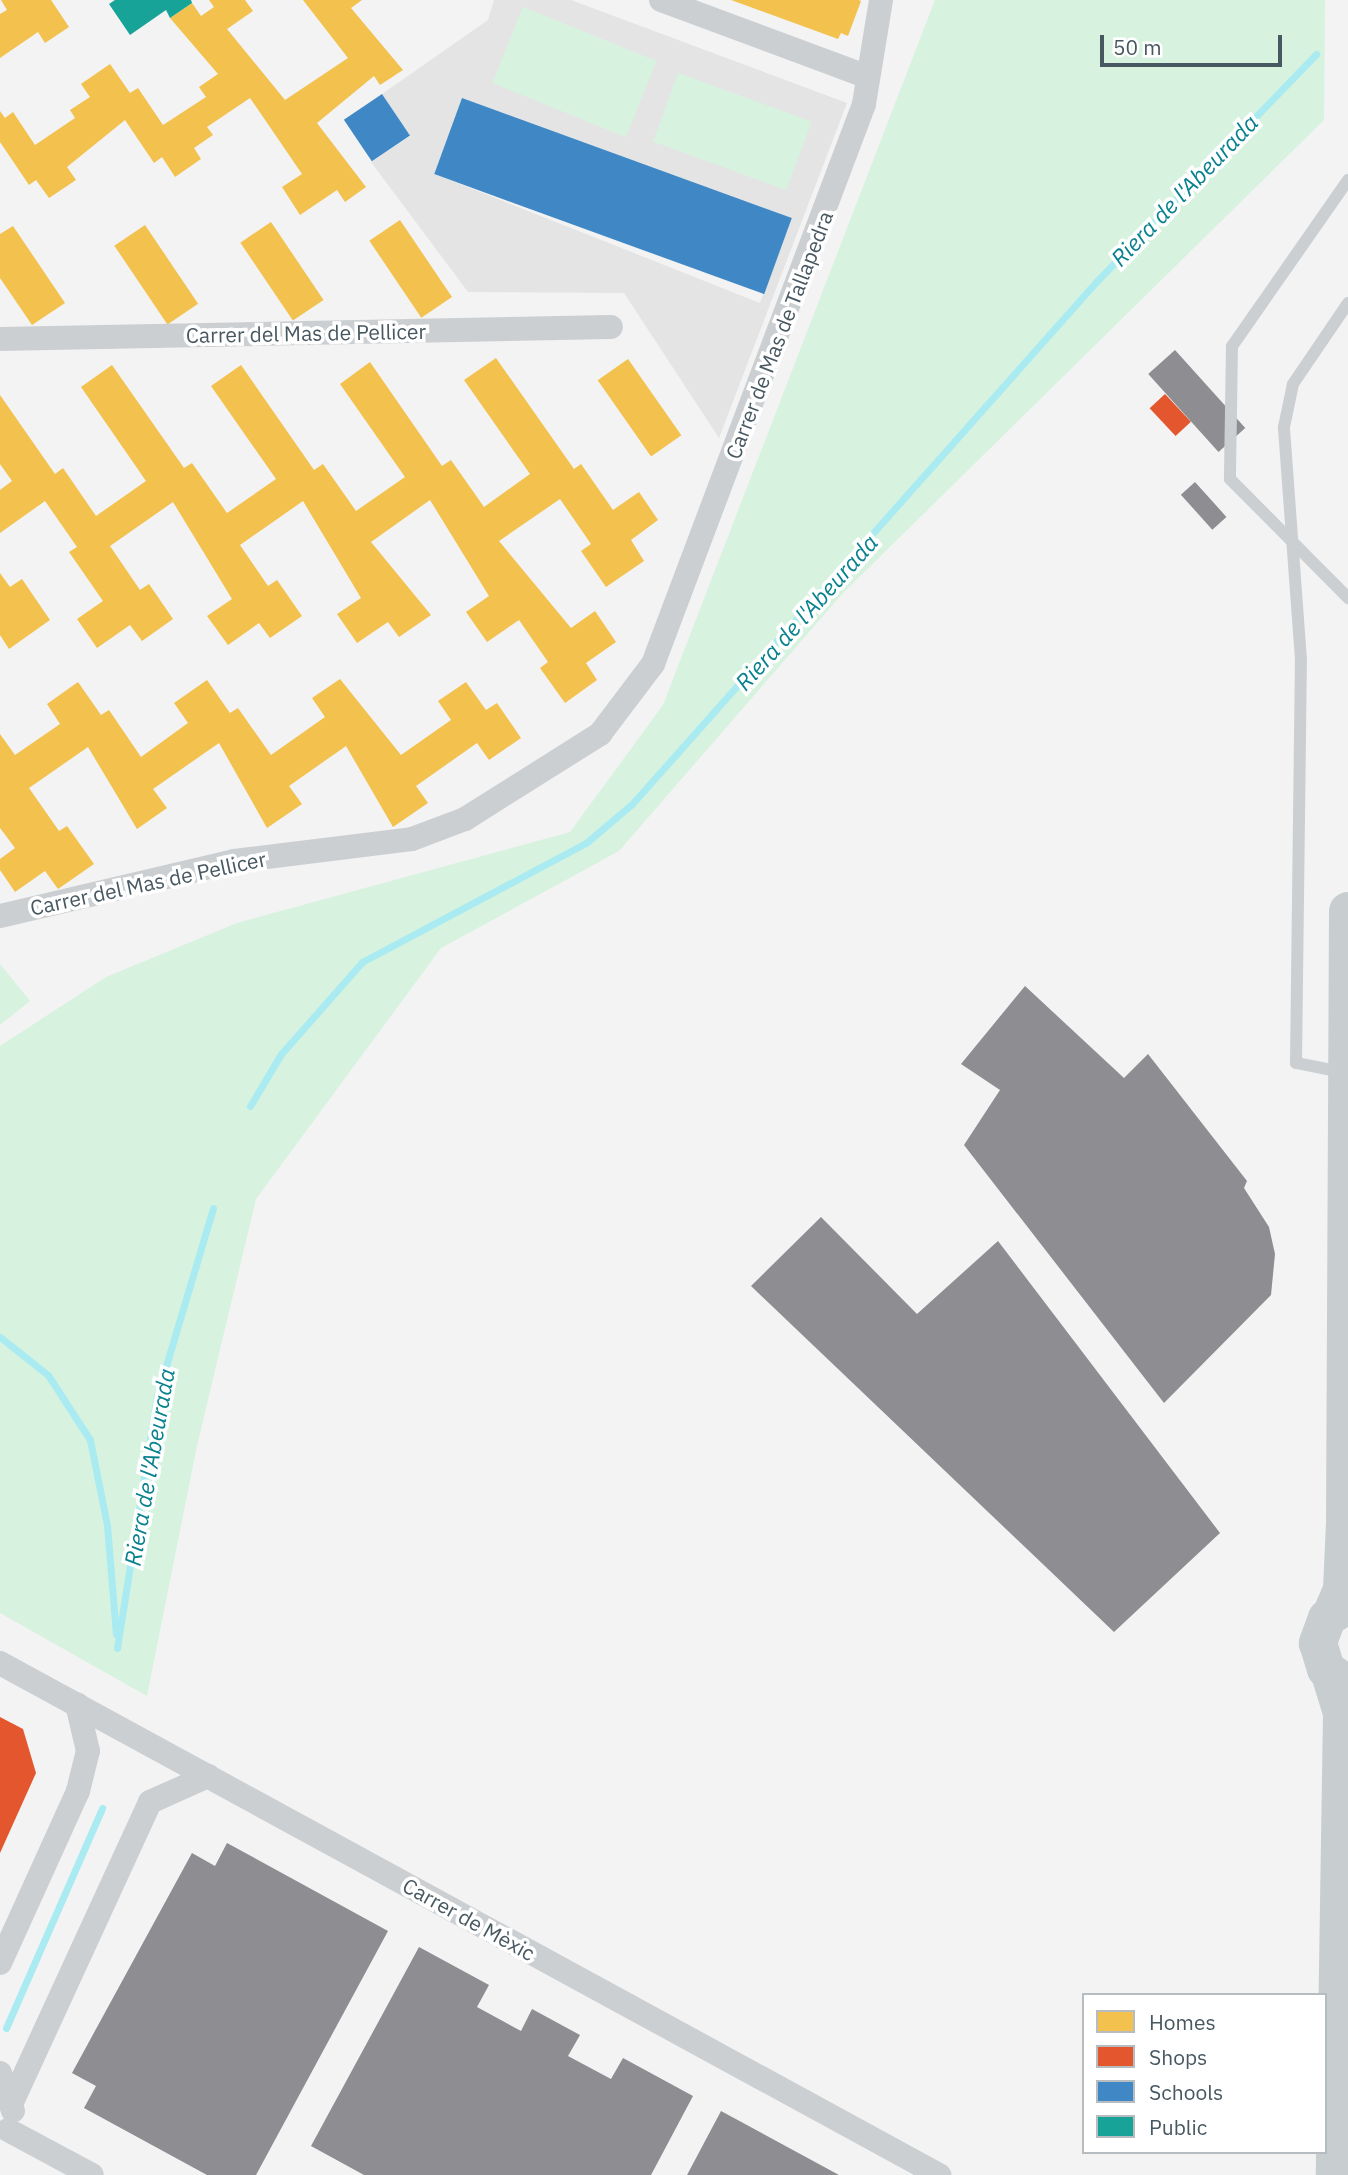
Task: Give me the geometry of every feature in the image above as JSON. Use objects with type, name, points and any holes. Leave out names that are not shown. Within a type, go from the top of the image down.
[{"type":"main road","points":[[1335,2175],[1342,1713],[1339,1679],[1318,1643],[1340,1608],[1345,1522],[1348,911]]},
{"type":"street","points":[[661,0],[868,78]]},
{"type":"street","name":"Carrer de Mas de Tallapedra","points":[[653,664],[829,204],[868,78],[881,0]]},
{"type":"street","name":"Carrer del Mas de Pellicer","points":[[0,339],[611,327]]},
{"type":"street","name":"Carrer del Mas de Pellicer","points":[[0,916],[234,861],[412,839],[465,819],[600,734],[653,664]]},
{"type":"street","name":"Carrer de Mèxic","points":[[0,1663],[932,2173]]},
{"type":"street","points":[[0,1964],[78,1791],[88,1751],[77,1704]]},
{"type":"street","points":[[92,2175],[4,2133],[13,2100],[150,1802],[208,1776]]},
{"type":"street","points":[[0,2073],[13,2100]]},
{"type":"lane","points":[[1348,180],[1232,346],[1230,480],[1348,598]]},
{"type":"lane","points":[[1346,1073],[1296,1063],[1301,660],[1287,536],[1284,427],[1293,384],[1348,303]]},
{"type":"shaded area","points":[[494,0],[571,0],[847,103],[719,438],[624,293],[468,292],[371,162],[410,136],[382,94],[488,20]],"holes":[[[462,98],[791,220],[760,303],[435,174]]]},
{"type":"green space","points":[[935,0],[1325,0],[1324,120],[842,594],[619,851],[441,948],[256,1199],[197,1446],[147,1696],[0,1613],[0,1046],[106,977],[237,923],[570,832],[663,705]]},
{"type":"green space","points":[[523,7],[657,61],[626,137],[492,83]]},
{"type":"green space","points":[[678,73],[811,122],[786,190],[653,142]]},
{"type":"green space","points":[[0,964],[30,1001],[0,1025]]},
{"type":"building: Homes","points":[[1,0],[51,0],[69,27],[45,43],[38,32],[0,58],[0,14],[7,10]]},
{"type":"building: Homes","points":[[209,0],[245,0],[253,11],[227,29],[285,100],[348,58],[303,0],[362,0],[351,8],[403,70],[380,85],[374,76],[317,123],[366,187],[345,202],[337,190],[300,215],[282,187],[302,174],[250,98],[207,127],[213,135],[194,148],[201,159],[175,177],[162,157],[154,163],[125,120],[67,167],[76,180],[49,198],[36,180],[29,185],[0,142],[0,111],[5,118],[13,112],[35,145],[75,118],[70,110],[90,97],[81,84],[110,64],[130,93],[138,88],[163,125],[206,97],[199,87],[218,74],[170,18],[192,3],[201,16],[214,7]]},
{"type":"building: Homes","points":[[731,0],[861,1],[848,36],[841,33],[838,39]]},
{"type":"building: Homes","points":[[400,220],[452,297],[421,318],[369,241]]},
{"type":"building: Homes","points":[[271,222],[324,300],[293,321],[240,243]]},
{"type":"building: Homes","points":[[145,225],[198,304],[167,324],[114,246]]},
{"type":"building: Homes","points":[[13,226],[65,303],[32,325],[0,278],[0,234]]},
{"type":"building: Homes","points":[[496,358],[574,469],[581,464],[613,510],[639,492],[658,520],[631,540],[644,561],[606,587],[581,551],[591,544],[560,499],[499,541],[571,628],[595,611],[616,642],[586,663],[597,680],[565,703],[540,668],[548,662],[519,620],[487,642],[466,612],[489,596],[430,500],[371,542],[431,615],[399,637],[388,622],[357,643],[337,614],[361,598],[303,501],[240,545],[268,586],[277,580],[302,616],[270,638],[259,623],[228,645],[207,616],[232,599],[173,502],[110,546],[140,590],[149,584],[173,619],[142,641],[130,625],[97,648],[77,619],[103,601],[69,552],[77,547],[45,501],[0,533],[0,490],[12,481],[0,464],[0,395],[55,474],[63,468],[96,516],[146,481],[81,387],[112,365],[184,468],[192,463],[227,513],[276,479],[211,386],[241,365],[314,470],[323,464],[356,511],[405,477],[340,384],[370,362],[442,466],[451,460],[484,507],[530,474],[464,380]]},
{"type":"building: Homes","points":[[628,359],[681,435],[651,456],[598,380]]},
{"type":"building: Homes","points":[[0,573],[10,587],[22,579],[50,620],[9,649],[0,635]]},
{"type":"building: Homes","points":[[340,679],[401,755],[451,720],[438,701],[466,682],[486,710],[497,703],[521,738],[489,760],[477,743],[416,786],[428,803],[393,827],[346,746],[289,786],[302,804],[267,828],[219,743],[153,789],[167,808],[137,829],[88,747],[29,788],[59,831],[67,826],[94,864],[58,889],[45,871],[15,892],[0,870],[0,859],[15,848],[0,828],[0,734],[15,755],[60,724],[47,704],[78,682],[101,715],[109,710],[141,757],[188,723],[174,703],[207,680],[230,713],[238,708],[271,755],[325,717],[312,698]]},
{"type":"building: Shops","points":[[1165,394],[1191,422],[1176,436],[1150,408]]},
{"type":"building: Shops","points":[[0,1717],[23,1729],[36,1773],[0,1853]]},
{"type":"building: Schools","points":[[382,94],[410,135],[372,161],[344,120]]},
{"type":"building: Schools","points":[[462,98],[792,218],[764,294],[434,174]]},
{"type":"building: Public","points":[[115,0],[191,0],[192,3],[170,18],[166,10],[130,35],[109,4]]},
{"type":"building: Industry","points":[[1175,350],[1245,428],[1219,452],[1148,374]]},
{"type":"building: Industry","points":[[1195,482],[1226,517],[1212,530],[1181,495]]},
{"type":"building: Industry","points":[[1025,986],[1124,1078],[1148,1054],[1247,1181],[1244,1188],[1269,1227],[1275,1254],[1271,1295],[1164,1403],[964,1145],[1000,1090],[961,1064]]},
{"type":"building: Industry","points":[[821,1217],[917,1314],[998,1241],[1220,1533],[1114,1632],[751,1286]]},
{"type":"building: Industry","points":[[227,1843],[388,1931],[256,2175],[207,2175],[84,2108],[96,2086],[72,2073],[192,1853],[215,1866]]},
{"type":"building: Industry","points":[[419,1947],[489,1985],[477,2007],[521,2031],[532,2009],[580,2035],[568,2056],[611,2079],[623,2058],[693,2096],[651,2175],[364,2175],[311,2146]]},
{"type":"building: Industry","points":[[721,2111],[839,2175],[687,2175]]},
{"type":"waterway","name":"Riera de l'Abeurada","points":[[250,1106],[281,1054],[362,962],[586,843],[632,804],[1096,282],[1316,54]]},
{"type":"waterway","name":"Riera de l'Abeurada","points":[[117,1648],[157,1396],[213,1208]]},
{"type":"waterway","points":[[0,1337],[48,1375],[90,1440],[107,1525],[116,1634]]},
{"type":"waterway","name":"Riera de l'Abeurada","points":[[6,2028],[102,1808]]}]
